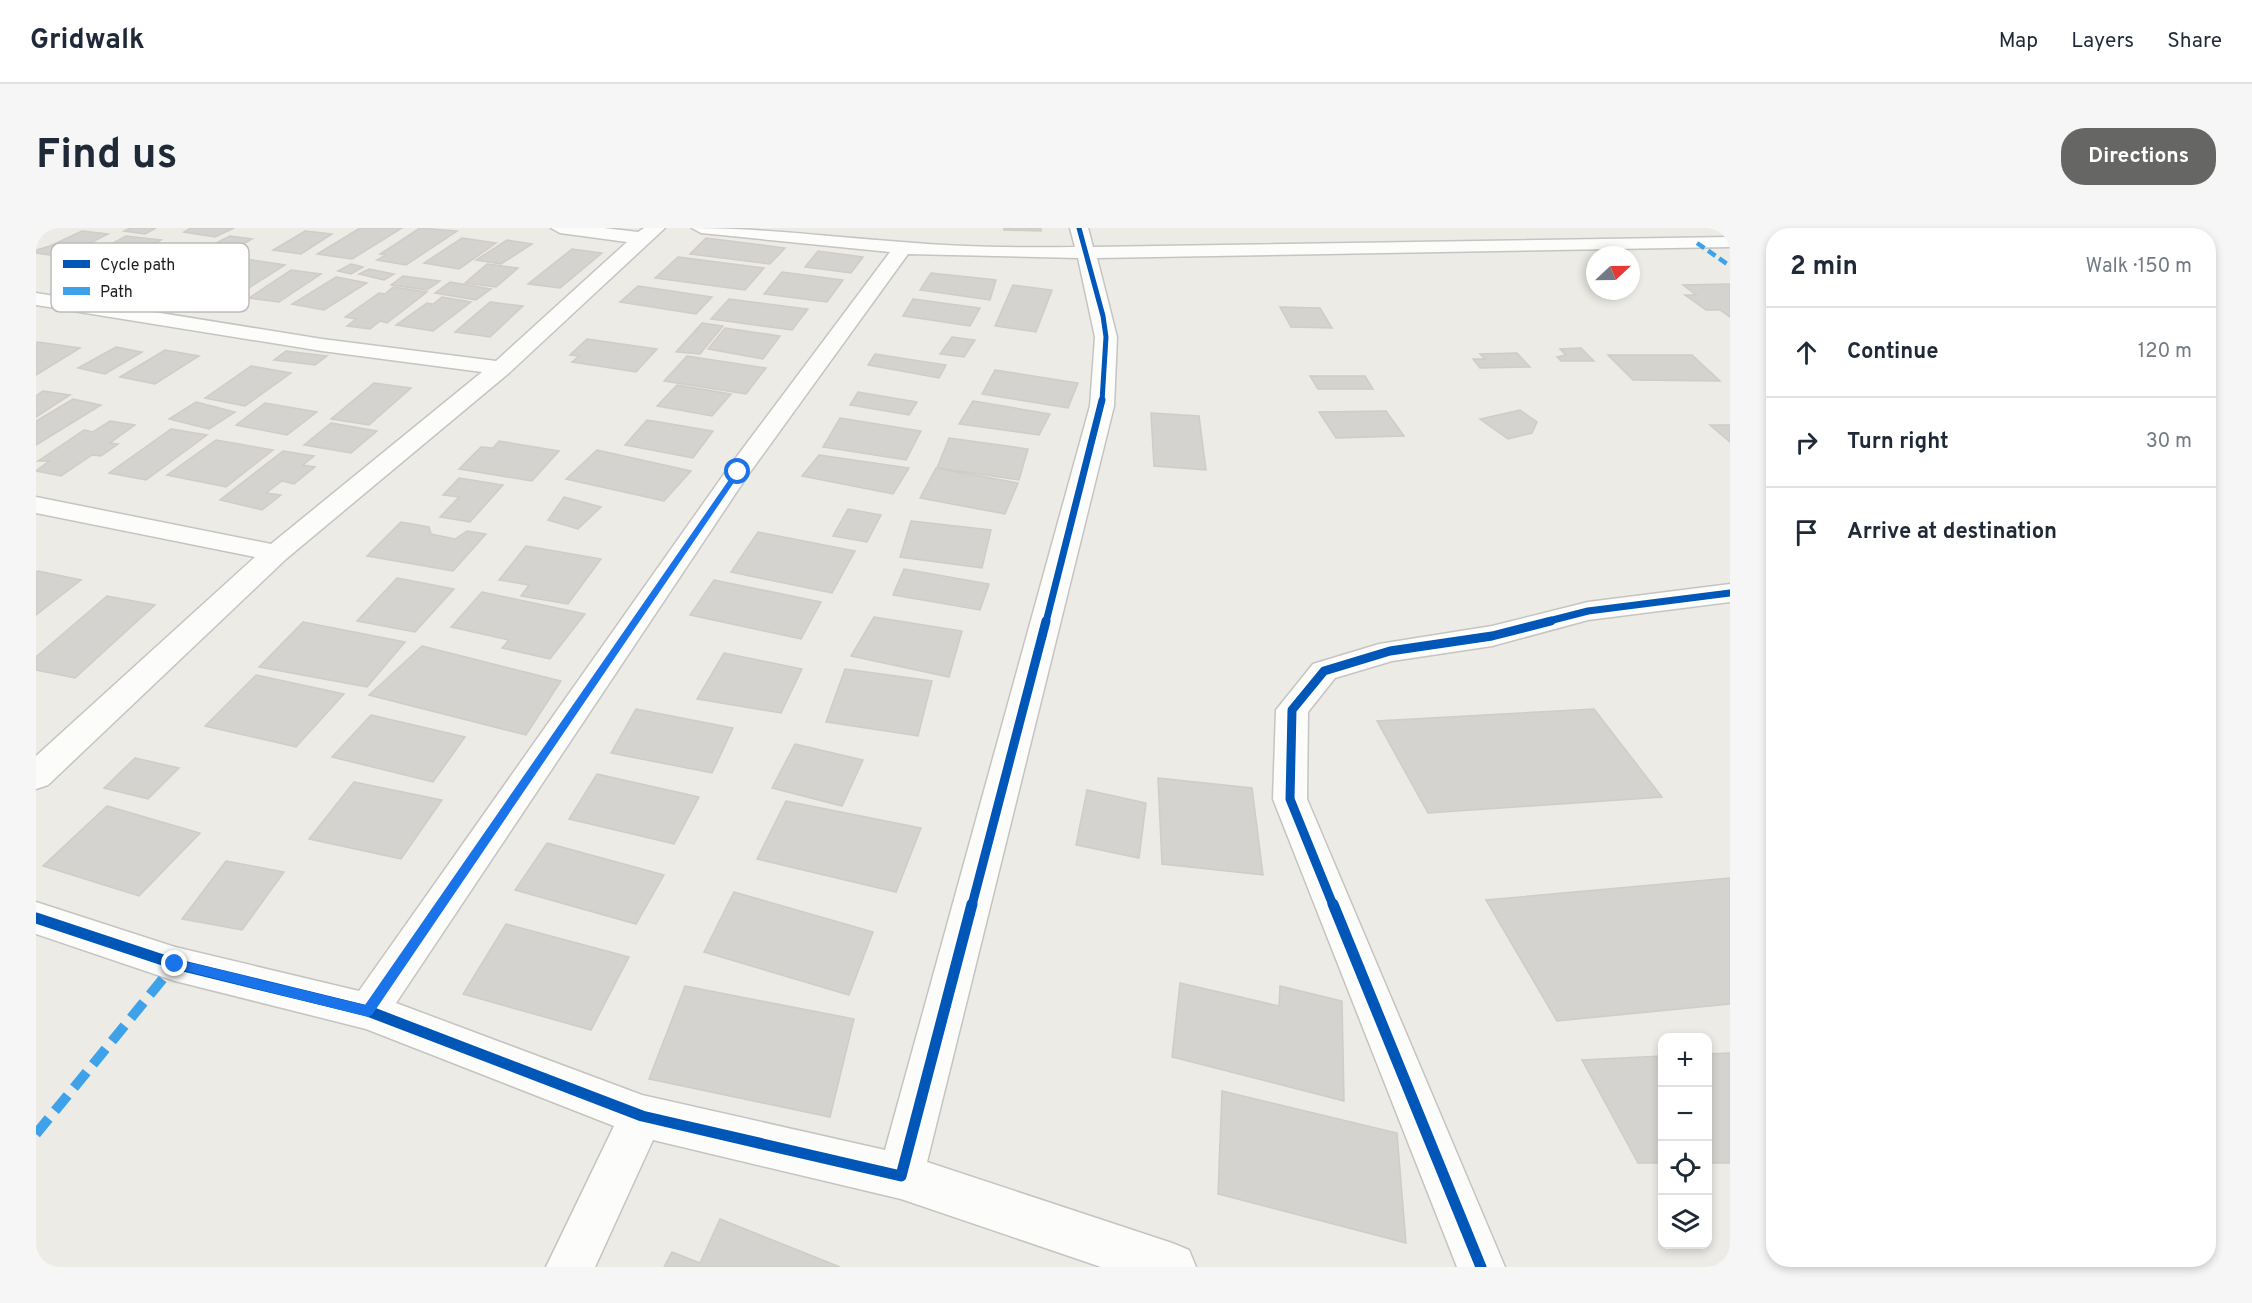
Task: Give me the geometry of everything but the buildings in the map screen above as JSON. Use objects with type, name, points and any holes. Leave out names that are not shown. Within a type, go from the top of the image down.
[{"type":"street","points":[[560,228],[649,233]]},
{"type":"street","points":[[701,228],[903,248],[1044,253],[1081,239],[1285,251],[1730,242]]},
{"type":"street","points":[[36,776],[276,553],[501,368],[649,233]]},
{"type":"street","points":[[902,1176],[1102,406],[1106,337],[1103,316],[1081,239]]},
{"type":"street","points":[[368,1011],[738,472],[903,248]]},
{"type":"street","points":[[36,299],[51,301]]},
{"type":"street","points":[[117,312],[322,345],[501,368]]},
{"type":"street","points":[[36,505],[276,553]]},
{"type":"street","points":[[1481,1267],[1290,799],[1292,710],[1324,671],[1390,651],[1492,636],[1588,611],[1730,593]]},
{"type":"street","points":[[36,918],[175,964],[368,1011],[642,1116],[902,1176],[1172,1267]]},
{"type":"street","points":[[570,1267],[642,1116]]},
{"type":"marked path","points":[[1697,243],[1730,266]]},
{"type":"marked path","points":[[36,1134],[175,964]]},
{"type":"cycle path","points":[[36,918],[175,964],[368,1011],[642,1116],[901,1176],[1102,406],[1106,337],[1103,316],[1079,228]]},
{"type":"cycle path","points":[[1481,1267],[1290,799],[1292,710],[1324,671],[1390,651],[1492,636],[1588,611],[1730,593]]},
{"type":"route","points":[[175,964],[368,1011],[738,472]]}]
